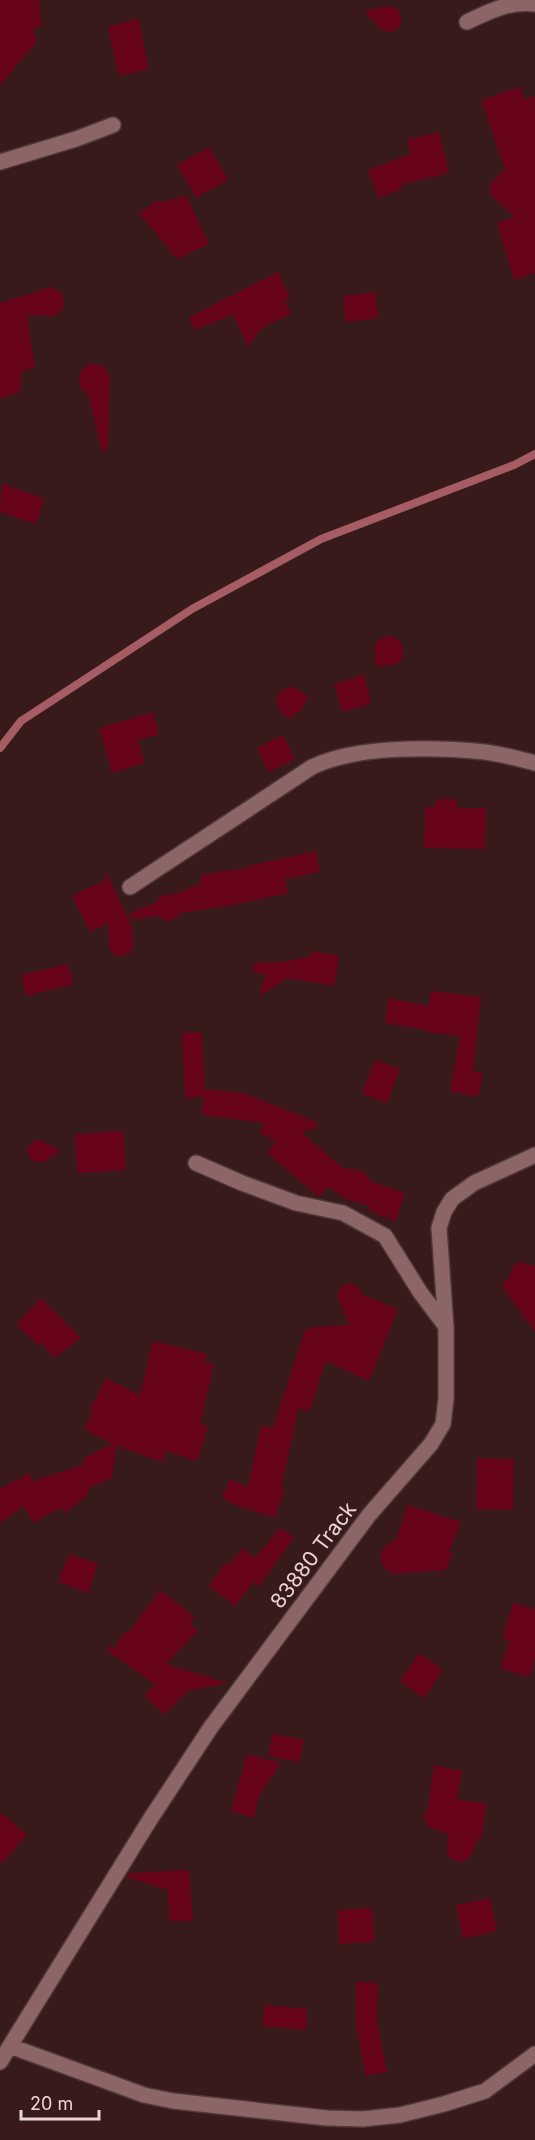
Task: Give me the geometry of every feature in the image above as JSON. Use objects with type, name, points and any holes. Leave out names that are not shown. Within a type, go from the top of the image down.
[{"type":"street","points":[[467,22],[502,6],[535,4]]},
{"type":"street","points":[[0,162],[113,125]]},
{"type":"street","points":[[130,887],[326,760],[360,753],[427,749],[487,752],[535,763]]},
{"type":"street","name":"83880 Track","points":[[0,2062],[151,1818],[207,1733],[369,1515],[431,1444],[443,1424],[447,1399],[446,1327],[439,1228],[444,1212],[452,1199],[474,1182],[535,1155]]},
{"type":"street","points":[[196,1163],[296,1203],[343,1213],[385,1236],[420,1292],[446,1327]]},
{"type":"street","points":[[10,2046],[144,2095],[173,2101],[327,2118],[363,2119],[400,2115],[485,2091],[535,2054]]},
{"type":"building","points":[[0,0],[39,0],[42,25],[33,30],[37,41],[0,85]]},
{"type":"building","points":[[389,6],[398,9],[402,18],[399,28],[390,32],[381,29],[364,11]]},
{"type":"building","points":[[138,18],[149,69],[119,76],[108,27]]},
{"type":"building","points":[[520,87],[524,99],[535,96],[535,273],[514,280],[497,223],[515,217],[490,194],[490,184],[505,169],[481,100]]},
{"type":"building","points":[[439,132],[449,173],[401,185],[402,189],[378,198],[368,170],[410,154],[407,140]]},
{"type":"building","points":[[209,147],[228,180],[196,198],[177,165]]},
{"type":"building","points":[[186,195],[209,244],[177,259],[139,213],[155,202]]},
{"type":"building","points":[[278,272],[290,298],[285,300],[291,314],[262,328],[248,347],[233,315],[195,330],[189,317]]},
{"type":"building","points":[[51,287],[63,294],[64,307],[55,316],[27,315],[35,368],[22,371],[20,392],[0,399],[0,303]]},
{"type":"building","points":[[375,292],[379,318],[346,322],[343,296]]},
{"type":"building","points":[[89,364],[102,365],[110,375],[108,450],[102,451],[88,395],[79,385],[80,372]]},
{"type":"building","points":[[2,483],[44,499],[36,524],[0,512]]},
{"type":"building","points":[[389,636],[398,639],[401,643],[402,658],[395,665],[376,666],[374,647],[379,639]]},
{"type":"building","points":[[364,675],[371,704],[342,712],[334,684]]},
{"type":"building","points":[[289,687],[298,689],[308,697],[302,709],[289,719],[279,709],[276,700],[280,691]]},
{"type":"building","points":[[153,712],[159,734],[138,740],[145,763],[112,773],[99,728]]},
{"type":"building","points":[[283,735],[295,759],[268,772],[257,748]]},
{"type":"building","points":[[436,799],[457,799],[457,808],[486,808],[485,849],[424,848],[425,807],[436,807]]},
{"type":"building","points":[[316,851],[320,872],[285,879],[288,893],[181,913],[170,921],[156,916],[132,920],[130,913],[155,903],[161,895],[173,895],[201,883],[200,875],[248,868],[248,866]]},
{"type":"building","points":[[105,870],[132,926],[133,947],[130,953],[123,956],[116,956],[109,948],[108,923],[90,932],[72,896],[105,880]]},
{"type":"building","points":[[312,951],[339,956],[334,986],[288,978],[259,996],[266,974],[253,972],[254,963],[283,962],[311,956]]},
{"type":"building","points":[[68,964],[73,984],[26,996],[21,975]]},
{"type":"building","points":[[431,991],[481,997],[473,1071],[483,1073],[478,1097],[450,1091],[460,1036],[426,1032],[426,1030],[385,1023],[389,998],[429,1006]]},
{"type":"building","points":[[202,1032],[205,1092],[205,1089],[243,1093],[317,1122],[315,1130],[307,1129],[303,1134],[343,1168],[360,1170],[367,1175],[370,1181],[405,1193],[396,1221],[369,1211],[370,1206],[348,1200],[328,1187],[319,1197],[267,1153],[276,1141],[260,1134],[264,1123],[202,1115],[204,1097],[185,1098],[182,1033]]},
{"type":"building","points":[[375,1060],[400,1069],[387,1103],[362,1093]]},
{"type":"building","points":[[123,1131],[126,1170],[77,1173],[75,1134]]},
{"type":"building","points":[[37,1140],[60,1151],[44,1162],[35,1162],[30,1158],[27,1150],[32,1142]]},
{"type":"building","points":[[521,1262],[535,1266],[535,1332],[501,1285],[509,1278],[514,1265]]},
{"type":"building","points":[[350,1283],[357,1286],[363,1295],[398,1309],[369,1381],[326,1361],[309,1412],[299,1408],[281,1487],[285,1488],[275,1518],[238,1506],[222,1498],[230,1479],[248,1487],[261,1426],[273,1428],[305,1330],[314,1327],[349,1325],[337,1296],[341,1286]]},
{"type":"building","points":[[41,1298],[81,1338],[54,1358],[41,1342],[38,1345],[16,1324]]},
{"type":"building","points":[[153,1341],[207,1354],[205,1362],[214,1364],[200,1424],[208,1427],[197,1461],[166,1451],[163,1462],[116,1446],[112,1478],[89,1488],[87,1496],[64,1514],[62,1507],[33,1523],[24,1506],[0,1523],[0,1489],[29,1473],[33,1481],[83,1465],[84,1458],[112,1444],[84,1429],[93,1411],[90,1409],[106,1378],[140,1395]]},
{"type":"building","points":[[477,1458],[514,1459],[513,1510],[476,1509]]},
{"type":"building","points":[[408,1505],[461,1522],[449,1552],[453,1553],[446,1570],[394,1574],[384,1568],[380,1558],[384,1547],[396,1539]]},
{"type":"building","points":[[281,1527],[294,1538],[259,1586],[254,1582],[235,1606],[209,1586],[226,1562],[230,1565],[242,1548],[255,1558]]},
{"type":"building","points":[[69,1554],[98,1564],[88,1593],[58,1582]]},
{"type":"building","points":[[160,1590],[195,1617],[190,1623],[198,1631],[166,1664],[228,1683],[188,1691],[164,1715],[144,1695],[155,1684],[106,1650],[108,1646],[114,1648],[125,1631],[128,1633]]},
{"type":"building","points":[[513,1603],[535,1609],[535,1659],[529,1677],[500,1668],[510,1641],[502,1639]]},
{"type":"building","points":[[419,1653],[443,1670],[424,1698],[400,1681]]},
{"type":"building","points":[[273,1734],[304,1740],[299,1762],[268,1756]]},
{"type":"building","points":[[247,1754],[281,1763],[259,1796],[254,1818],[231,1811]]},
{"type":"building","points":[[434,1765],[462,1771],[457,1799],[487,1804],[481,1839],[478,1839],[471,1856],[465,1861],[459,1862],[452,1859],[447,1853],[448,1834],[429,1827],[424,1817],[428,1807]]},
{"type":"building","points":[[0,1812],[27,1835],[0,1865]]},
{"type":"building","points":[[189,1870],[193,1921],[169,1921],[168,1890],[126,1877],[129,1873]]},
{"type":"building","points":[[490,1898],[497,1931],[463,1938],[456,1905]]},
{"type":"building","points":[[372,1908],[374,1942],[339,1944],[338,1910]]},
{"type":"building","points":[[356,1982],[378,1983],[377,2023],[387,2072],[366,2076],[356,2026]]},
{"type":"building","points":[[264,2005],[307,2009],[306,2030],[263,2026]]},
{"type":"waterway","points":[[0,748],[21,721],[192,609],[321,539],[514,465],[535,454]]}]
